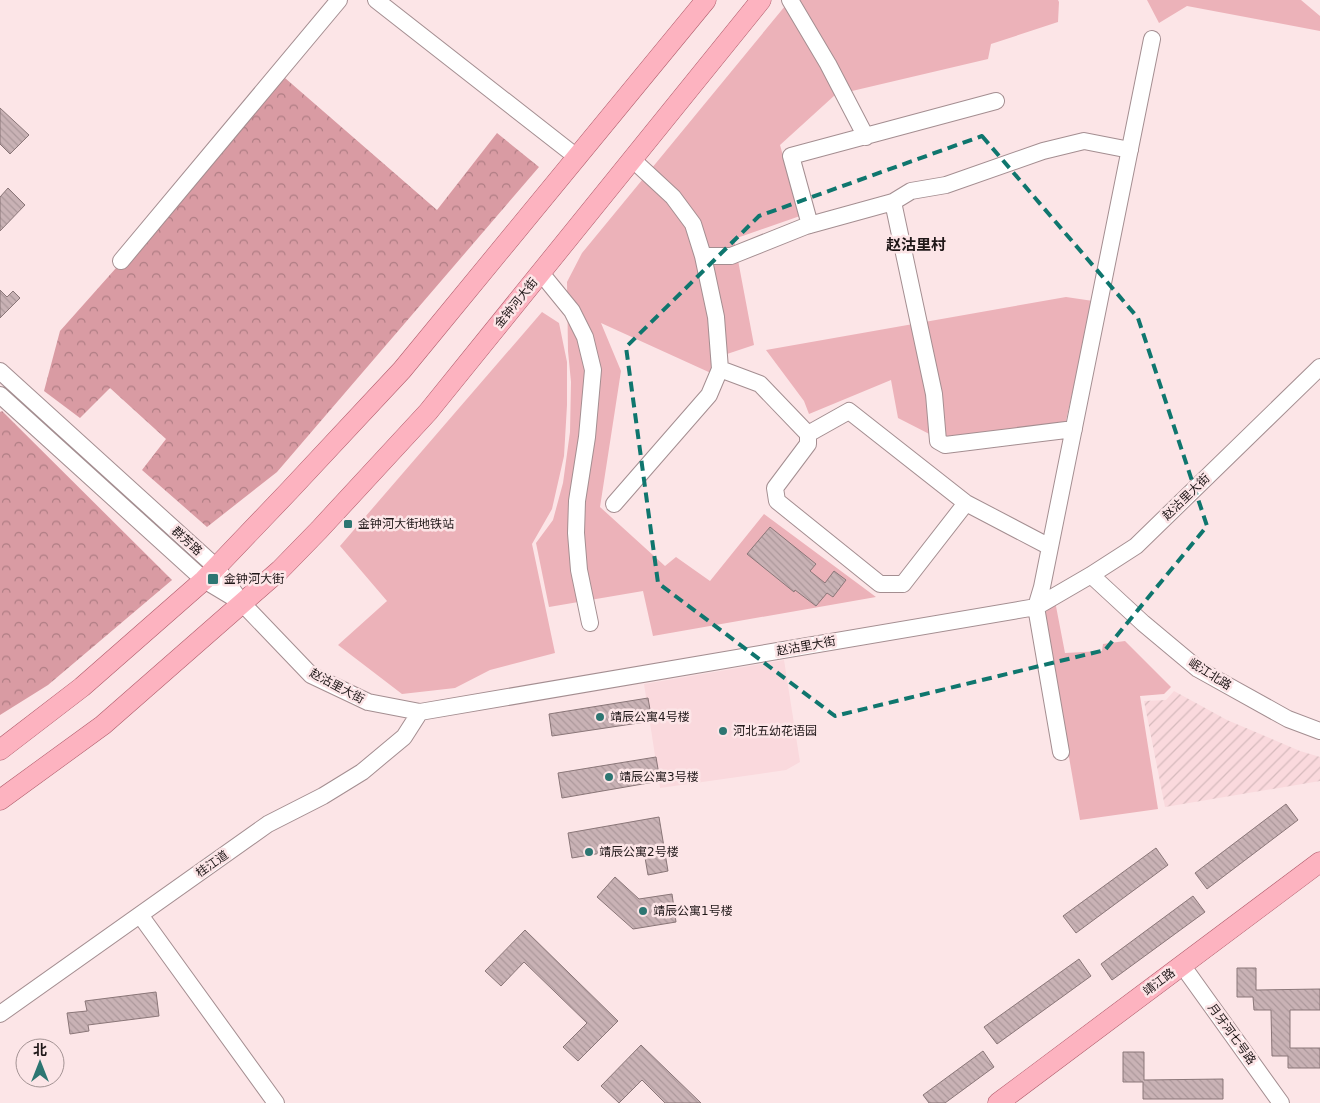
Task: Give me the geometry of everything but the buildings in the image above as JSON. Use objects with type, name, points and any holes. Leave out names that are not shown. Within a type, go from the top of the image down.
[{"type":"main road","points":[[0,750],[82,688],[210,574],[402,370],[706,0]]},
{"type":"main road","name":"金钟河大街","points":[[0,800],[103,725],[280,570],[319,530],[428,412],[761,0]]},
{"type":"main road","name":"靖江路","points":[[1016,1103],[1320,862]]},
{"type":"main road","name":"靖江路","points":[[998,1103],[1320,876]]},
{"type":"street","points":[[121,262],[339,0]]},
{"type":"street","points":[[376,0],[578,158]]},
{"type":"street","points":[[790,0],[828,64],[866,137]]},
{"type":"street","points":[[1061,752],[1036,607],[1042,587],[1152,39]]},
{"type":"street","points":[[810,225],[791,156],[996,101]]},
{"type":"street","points":[[703,256],[731,256],[810,225],[893,202],[911,191],[946,185],[1043,151],[1084,141],[1130,150]]},
{"type":"street","points":[[614,504],[709,395],[720,370],[716,317],[703,256],[692,224],[673,197],[632,159]]},
{"type":"street","points":[[893,202],[934,394],[938,441],[945,445],[1074,429]]},
{"type":"street","points":[[541,273],[572,311],[585,337],[593,370],[587,437],[577,501],[576,533],[579,570],[590,623]]},
{"type":"street","name":"赵沽里大街","points":[[242,603],[311,675],[368,702],[420,712],[1036,607],[1092,575],[1136,546],[1320,367]]},
{"type":"street","points":[[720,370],[760,384],[808,434],[808,444],[775,488],[777,501],[880,584],[903,584],[966,503]]},
{"type":"street","name":"群芳路","points":[[0,371],[210,574]]},
{"type":"street","name":"群芳路","points":[[0,395],[242,603]]},
{"type":"street","points":[[808,434],[849,411],[966,503],[1050,547]]},
{"type":"street","name":"岷江北路","points":[[1092,575],[1143,623],[1198,669],[1288,719],[1320,731]]},
{"type":"street","name":"桂江道","points":[[0,1014],[268,824],[323,796],[362,772],[404,737],[420,712]]},
{"type":"street","points":[[140,915],[276,1103]]},
{"type":"street","name":"月牙河七号路","points":[[1185,970],[1281,1103]]},
{"type":"highlighted area","points":[[982,136],[1138,318],[1207,526],[1105,650],[835,716],[658,583],[626,347],[759,216]]},
{"type":"shaded area","points":[[790,0],[1058,0],[1059,2],[1058,22],[991,44],[988,59],[835,95],[780,145],[800,216],[734,239],[754,345],[724,355],[713,374],[601,323],[621,371],[600,507],[665,566],[676,557],[710,581],[764,514],[876,597],[653,636],[643,591],[549,607],[536,543],[553,520],[563,483],[570,432],[571,382],[568,351],[567,282],[582,253]]},
{"type":"shaded area","points":[[1147,0],[1301,0],[1320,16],[1320,31],[1187,6],[1159,23]]},
{"type":"shaded area","points":[[1066,297],[1093,301],[1065,425],[945,442],[898,418],[891,380],[809,414],[804,401],[766,350]]},
{"type":"shaded area","points":[[542,312],[559,323],[567,362],[564,456],[552,509],[532,544],[555,653],[490,670],[455,688],[402,694],[338,645],[387,601],[340,546]]},
{"type":"shaded area","points":[[1055,601],[1065,653],[1102,651],[1103,644],[1125,641],[1171,687],[1164,694],[1140,696],[1158,809],[1080,820],[1044,614]]},
{"type":"shaded area","name":"河北五幼花语园","points":[[784,660],[800,762],[786,770],[660,788],[644,684]]},
{"type":"shaded area","points":[[1174,691],[1227,720],[1300,751],[1320,757],[1320,781],[1165,807],[1144,701],[1166,700]]},
{"type":"green space","points":[[285,78],[437,210],[497,133],[539,167],[277,472],[207,527],[142,470],[166,439],[110,388],[80,418],[44,391],[60,331]]},
{"type":"green space","points":[[2,411],[172,580],[48,685],[0,715],[0,412]]},
{"type":"place","name":"金钟河大街地铁站","points":[[348,524]]},
{"type":"place","name":"金钟河大街","points":[[213,579]]},
{"type":"place","name":"靖辰公寓4号楼","points":[[600,717]]},
{"type":"place","name":"河北五幼花语园","points":[[723,731]]},
{"type":"place","name":"靖辰公寓3号楼","points":[[609,777]]},
{"type":"place","name":"靖辰公寓2号楼","points":[[589,852]]},
{"type":"place","name":"靖辰公寓1号楼","points":[[643,911]]},
{"type":"district","name":"赵沽里村","points":[[916,245]]}]
